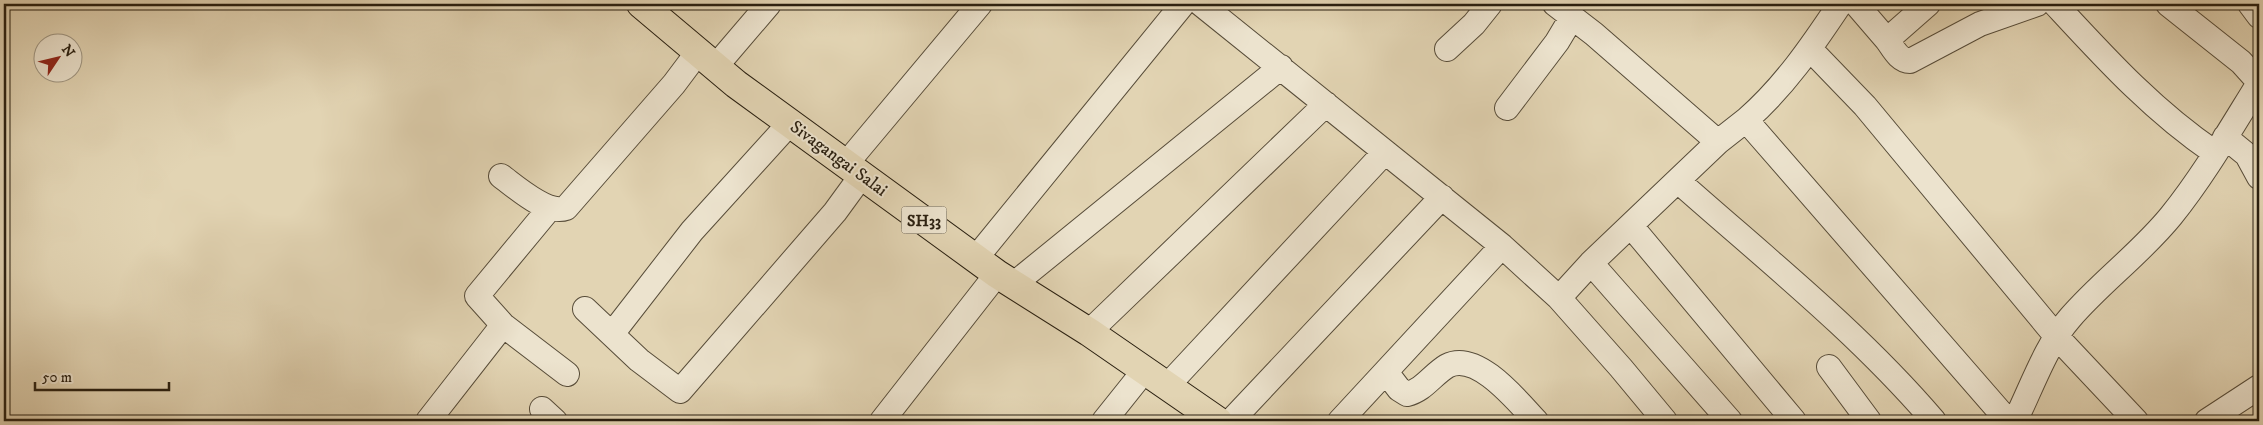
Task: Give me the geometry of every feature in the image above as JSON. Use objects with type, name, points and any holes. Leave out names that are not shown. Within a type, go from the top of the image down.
[{"type":"main road","name":"Sivagangai Salai","points":[[641,4],[707,59],[790,123],[996,272],[1168,385],[1218,421]]},
{"type":"street","points":[[501,176],[549,209],[560,210],[566,208],[674,84],[707,59],[770,4]]},
{"type":"street","points":[[585,309],[639,360],[680,391],[835,212],[854,169],[980,4]]},
{"type":"street","points":[[882,421],[996,272],[1183,4]]},
{"type":"street","points":[[1446,49],[1474,24],[1490,4]]},
{"type":"street","points":[[1559,298],[1592,263],[1718,142],[1771,99],[1810,49],[1840,4]]},
{"type":"street","points":[[1856,4],[1900,57],[1910,61],[1980,24],[2037,4]]},
{"type":"street","points":[[1886,40],[1928,4]]},
{"type":"street","points":[[2055,4],[2109,64],[2167,119],[2220,145],[2247,155],[2259,177]]},
{"type":"street","points":[[2015,421],[2056,336],[2069,318],[2123,267],[2170,216],[2220,145],[2259,83],[2241,62],[2168,4]]},
{"type":"street","points":[[2250,4],[2259,16]]},
{"type":"street","points":[[1217,8],[1281,67],[1502,246],[1559,298],[1622,368],[1665,421]]},
{"type":"street","points":[[1507,108],[1557,42],[1564,10],[1718,142]]},
{"type":"street","points":[[1810,49],[1865,106],[2056,336],[2136,421]]},
{"type":"street","points":[[996,272],[1281,67]]},
{"type":"street","points":[[1089,332],[1326,104]]},
{"type":"street","points":[[1746,120],[2008,421]]},
{"type":"street","points":[[612,334],[692,231],[790,123]]},
{"type":"street","points":[[1168,385],[1385,152]]},
{"type":"street","points":[[1678,181],[1861,342],[1902,384],[1934,421]]},
{"type":"street","points":[[1231,421],[1442,197]]},
{"type":"street","points":[[549,209],[477,296],[503,325],[566,374]]},
{"type":"street","points":[[1631,226],[1794,421]]},
{"type":"street","points":[[1340,421],[1502,246]]},
{"type":"street","points":[[1592,263],[1730,421]]},
{"type":"street","points":[[428,421],[503,325]]},
{"type":"street","points":[[1386,372],[1399,389],[1406,394],[1416,392],[1447,366],[1459,362],[1472,365],[1488,373],[1536,421]]},
{"type":"street","points":[[1829,367],[1869,421]]},
{"type":"street","points":[[1104,421],[1144,371]]},
{"type":"street","points":[[2207,421],[2259,387]]}]
